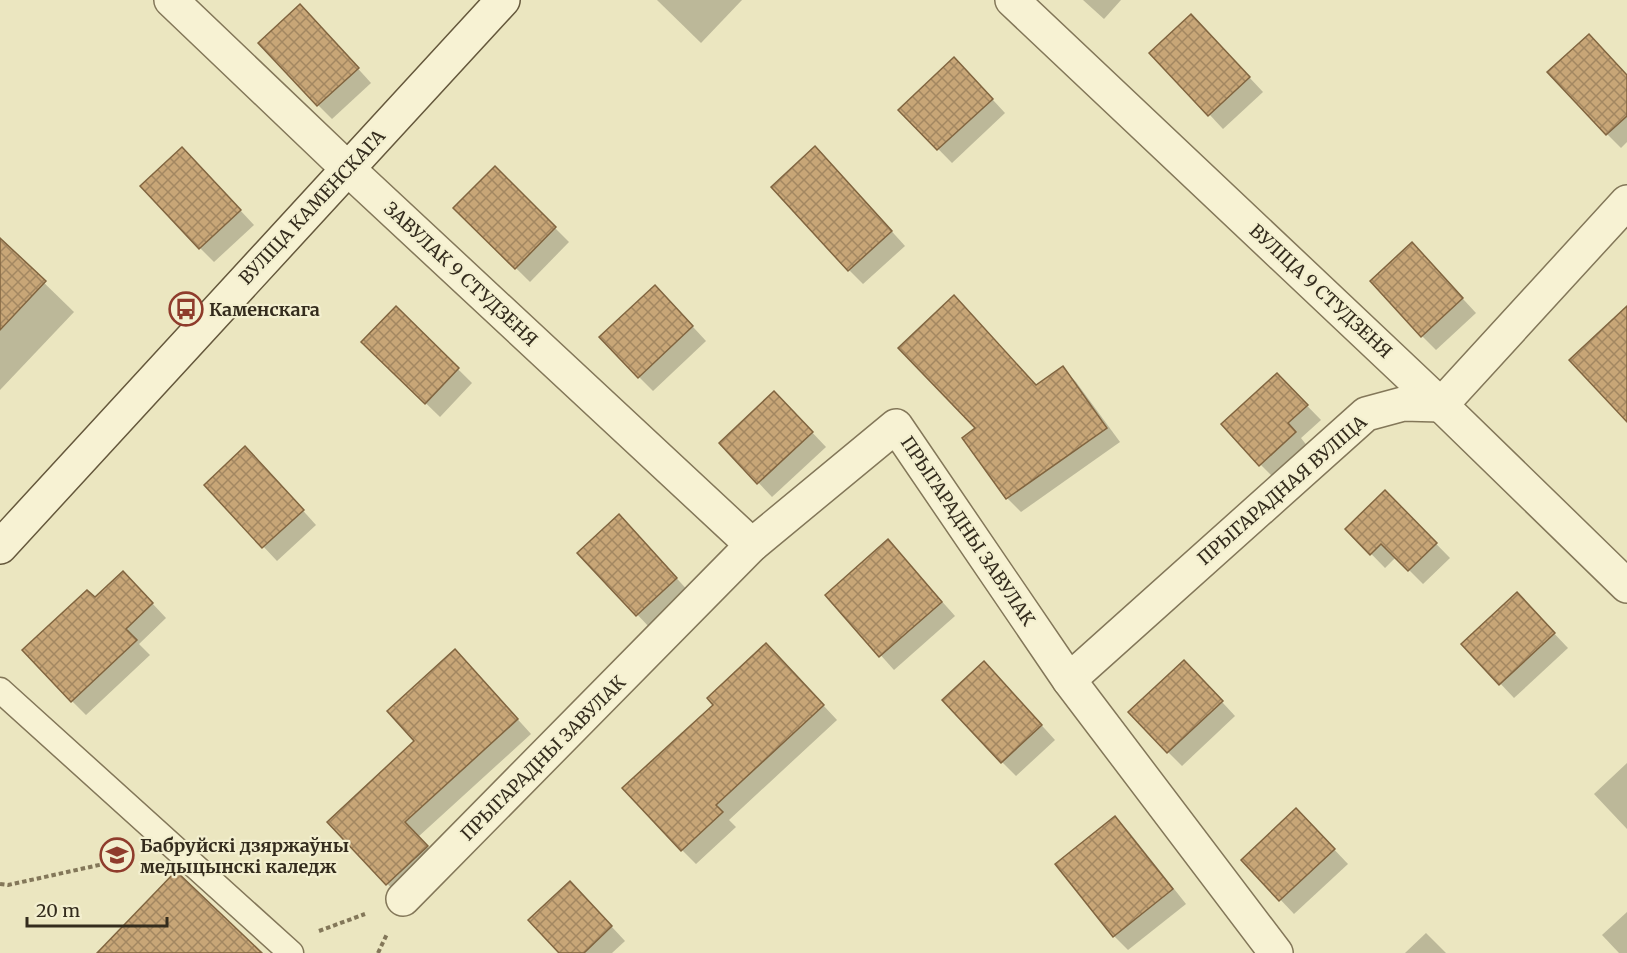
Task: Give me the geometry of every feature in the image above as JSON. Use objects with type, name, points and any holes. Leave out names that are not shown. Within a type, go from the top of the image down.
[{"type":"street","name":"ЗАВУЛАК 9 СТУДЗЕНЯ","points":[[171,0],[347,168],[752,545]]},
{"type":"street","name":"ВУЛІЦА КАМЕНСКАГА","points":[[0,547],[503,0]]},
{"type":"street","name":"ВУЛІЦА 9 СТУДЗЕНЯ","points":[[1012,0],[1441,405],[1627,586]]},
{"type":"street","points":[[1441,405],[1627,201]]},
{"type":"street","name":"ПРЫГАРАДНАЯ ВУЛІЦА","points":[[1069,680],[1366,414],[1404,404],[1441,405]]},
{"type":"street","name":"ПРЫГАРАДНЫ ЗАВУЛАК","points":[[403,899],[752,545],[896,426],[1069,680],[1276,953]]},
{"type":"lane","points":[[0,690],[283,945]]},
{"type":"path","points":[[0,884],[8,885],[174,848]]},
{"type":"path","points":[[283,945],[403,899]]},
{"type":"path","points":[[378,953],[403,899]]},
{"type":"building","points":[[300,4],[359,68],[317,106],[258,43]]},
{"type":"building","points":[[1191,14],[1250,77],[1208,116],[1149,53]]},
{"type":"building","points":[[1589,34],[1627,75],[1627,116],[1606,135],[1547,72]]},
{"type":"building","points":[[954,57],[993,99],[937,150],[898,110]]},
{"type":"building","points":[[815,146],[892,231],[848,271],[771,187]]},
{"type":"building","points":[[182,147],[241,210],[199,249],[140,186]]},
{"type":"building","points":[[495,166],[556,227],[515,269],[453,208]]},
{"type":"building","points":[[0,238],[46,281],[0,330]]},
{"type":"building","points":[[1412,242],[1463,298],[1421,337],[1370,281]]},
{"type":"building","points":[[655,285],[693,326],[638,378],[599,337]]},
{"type":"building","points":[[954,295],[1036,385],[1063,366],[1107,428],[1006,499],[962,438],[975,428],[898,348]]},
{"type":"building","points":[[396,306],[459,368],[425,404],[361,342]]},
{"type":"building","points":[[1627,306],[1627,422],[1569,360]]},
{"type":"building","points":[[1277,373],[1308,405],[1288,423],[1296,432],[1259,466],[1221,424]]},
{"type":"building","points":[[774,391],[813,432],[757,484],[719,443]]},
{"type":"building","points":[[245,446],[304,510],[262,548],[204,485]]},
{"type":"building","points":[[1385,490],[1437,543],[1408,571],[1381,544],[1370,555],[1345,529]]},
{"type":"building","points":[[619,514],[677,578],[636,616],[577,553]]},
{"type":"building","points":[[888,539],[942,602],[879,657],[825,595]]},
{"type":"building","points":[[123,571],[153,603],[126,629],[137,640],[71,702],[22,650],[87,590],[95,597]]},
{"type":"building","points":[[1517,592],[1555,633],[1499,685],[1461,644]]},
{"type":"building","points":[[766,643],[824,705],[716,805],[723,812],[681,851],[622,788],[713,705],[707,698]]},
{"type":"building","points":[[455,649],[518,719],[405,822],[428,846],[386,885],[327,822],[414,741],[387,711]]},
{"type":"building","points":[[1184,660],[1223,701],[1167,753],[1128,712]]},
{"type":"building","points":[[984,661],[1042,725],[1001,763],[942,700]]},
{"type":"building","points":[[1296,808],[1335,849],[1279,901],[1241,860]]},
{"type":"building","points":[[1115,816],[1173,889],[1113,937],[1055,864]]},
{"type":"building","points":[[176,871],[262,953],[97,953]]},
{"type":"building","points":[[570,881],[612,926],[584,953],[559,953],[528,920]]},
{"type":"place","name":"Каменскага","points":[[186,309]]},
{"type":"place","name":"Бабруйскі дзяржаўны медыцынскі каледж","points":[[117,855]]}]
